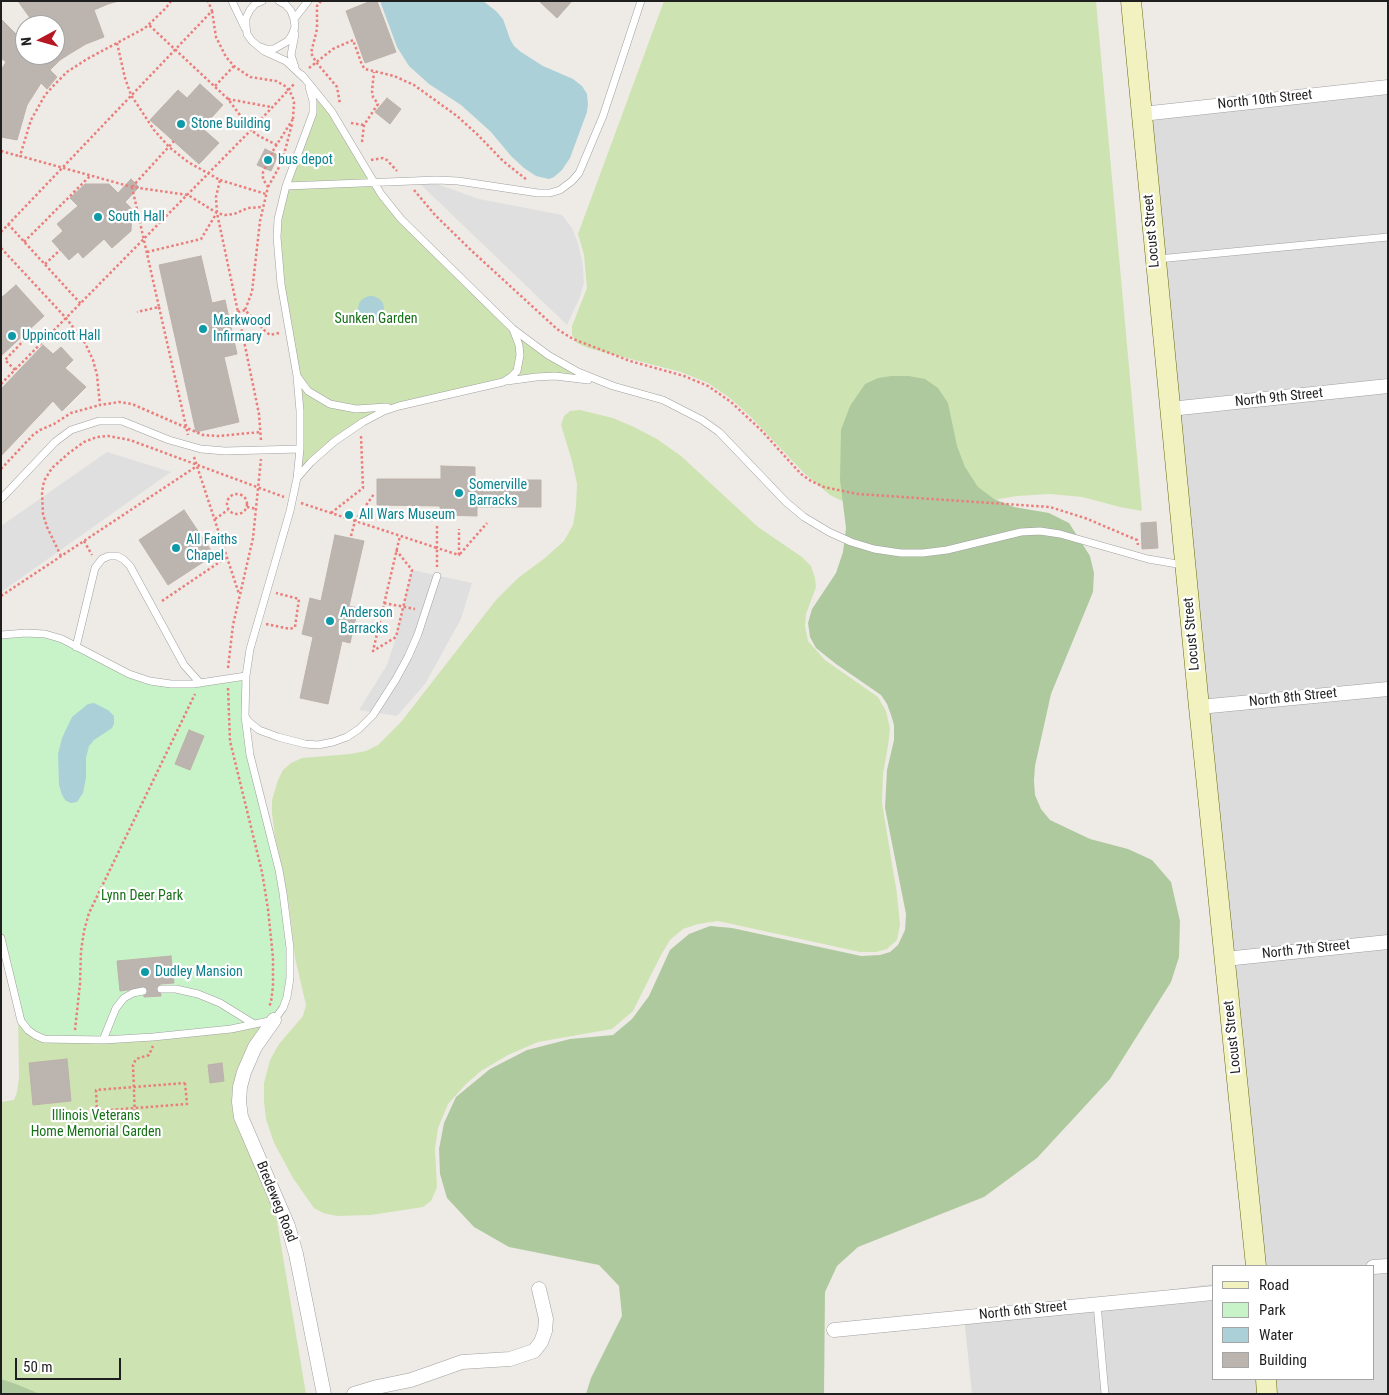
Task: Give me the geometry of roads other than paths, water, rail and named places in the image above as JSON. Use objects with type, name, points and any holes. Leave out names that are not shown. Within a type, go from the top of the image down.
[{"type":"street","name":"Locust Street","points":[[1131,1],[1199,707],[1256,1265]]},
{"type":"street","name":"North 10th Street","points":[[1142,114],[1388,87]]},
{"type":"street","name":"North 9th Street","points":[[1170,409],[1388,386]]},
{"type":"street","name":"North 8th Street","points":[[1199,707],[1388,689]]},
{"type":"street","name":"North 7th Street","points":[[1225,959],[1388,942]]},
{"type":"street","name":"Bredeweg Road","points":[[274,1020],[255,1048],[244,1072],[240,1087],[240,1117],[288,1226],[296,1254],[324,1394]]},
{"type":"street","points":[[1374,1268],[1388,1266]]},
{"type":"street","points":[[354,1394],[410,1380],[462,1362],[510,1359],[534,1351],[541,1342],[546,1320],[539,1289]]},
{"type":"street","name":"North 6th Street","points":[[834,1330],[1212,1293]]},
{"type":"street","points":[[1266,1380],[1268,1394]]},
{"type":"lane","points":[[232,1],[247,34],[258,46],[266,49],[281,46],[288,42],[292,35],[294,19],[308,1]]},
{"type":"lane","points":[[247,34],[246,18],[250,10],[262,1]]},
{"type":"lane","points":[[279,1],[291,11],[294,19],[295,29],[291,54],[292,62],[296,69]]},
{"type":"lane","points":[[286,186],[437,180],[550,193],[566,186],[578,173],[603,116],[641,1]]},
{"type":"lane","points":[[252,40],[264,51],[286,61],[302,75],[332,112],[374,182],[402,219],[493,312],[512,329],[548,355],[578,372],[613,386]]},
{"type":"lane","points":[[1,938],[21,1021],[28,1030],[44,1039],[103,1040],[153,1037],[231,1028],[274,1020],[283,1008],[287,997],[290,978],[287,920],[278,863],[250,755],[245,716],[246,676],[250,649],[292,501],[300,449],[300,411],[297,376],[280,284],[277,246],[278,219],[286,186],[313,113],[312,96],[302,75]]},
{"type":"lane","points":[[1155,259],[1388,237]]},
{"type":"lane","points":[[503,382],[514,374],[519,366],[519,344],[512,329]]},
{"type":"lane","points":[[297,376],[308,391],[330,404],[356,409],[399,406]]},
{"type":"lane","points":[[297,478],[335,442],[360,424],[384,411],[503,382],[555,376],[580,378],[662,400],[702,420],[718,432],[798,512],[829,532],[851,542],[874,549],[901,553],[923,553],[947,550],[1021,532],[1040,531],[1060,534],[1139,557],[1185,565]]},
{"type":"lane","points":[[1,499],[55,442],[71,430],[99,421],[122,421],[169,440],[201,449],[225,451],[300,449]]},
{"type":"lane","points":[[76,646],[98,564],[102,559],[109,556],[117,556],[130,566],[184,665],[200,683]]},
{"type":"lane","points":[[245,716],[259,730],[305,744],[318,745],[333,742],[347,737],[359,729],[373,715],[408,657],[418,634],[437,576]]},
{"type":"lane","points":[[1,635],[45,634],[76,646],[129,674],[150,681],[171,684],[200,683],[246,676]]},
{"type":"lane","points":[[160,989],[176,989],[198,994],[220,1004],[254,1024]]},
{"type":"lane","points":[[103,1040],[116,1008],[124,998],[133,993],[143,991]]},
{"type":"lane","points":[[1096,1304],[1105,1394]]},
{"type":"water","points":[[380,1],[483,1],[503,19],[514,46],[543,66],[573,79],[582,86],[587,94],[587,112],[570,158],[562,170],[549,179],[536,176],[524,168],[491,132],[461,105],[429,84],[409,66],[397,47]]},
{"type":"water","points":[[371,296],[380,300],[384,309],[380,318],[371,322],[362,318],[358,309],[362,300]]},
{"type":"water","points":[[94,703],[108,710],[114,716],[114,724],[112,728],[94,740],[89,746],[83,793],[77,802],[71,803],[66,801],[62,795],[59,785],[58,754],[62,738],[72,717],[88,704]]},
{"type":"place","name":"Stone Building","points":[[181,124]]},
{"type":"place","name":"bus depot","points":[[268,160]]},
{"type":"place","name":"South Hall","points":[[98,217]]},
{"type":"place","name":"Markwood Infirmary","points":[[203,329]]},
{"type":"place","name":"Uppincott Hall","points":[[12,336]]},
{"type":"place","name":"Somerville Barracks","points":[[459,493]]},
{"type":"place","name":"All Wars Museum","points":[[349,515]]},
{"type":"place","name":"All Faiths Chapel","points":[[176,548]]},
{"type":"place","name":"Anderson Barracks","points":[[330,621]]},
{"type":"place","name":"Dudley Mansion","points":[[145,972]]},
{"type":"park label","name":"Sunken Garden","points":[[376,319]]},
{"type":"park label","name":"Lynn Deer Park","points":[[142,896]]},
{"type":"park label","name":"Illinois Veterans Home Memorial Garden","points":[[96,1124]]}]
